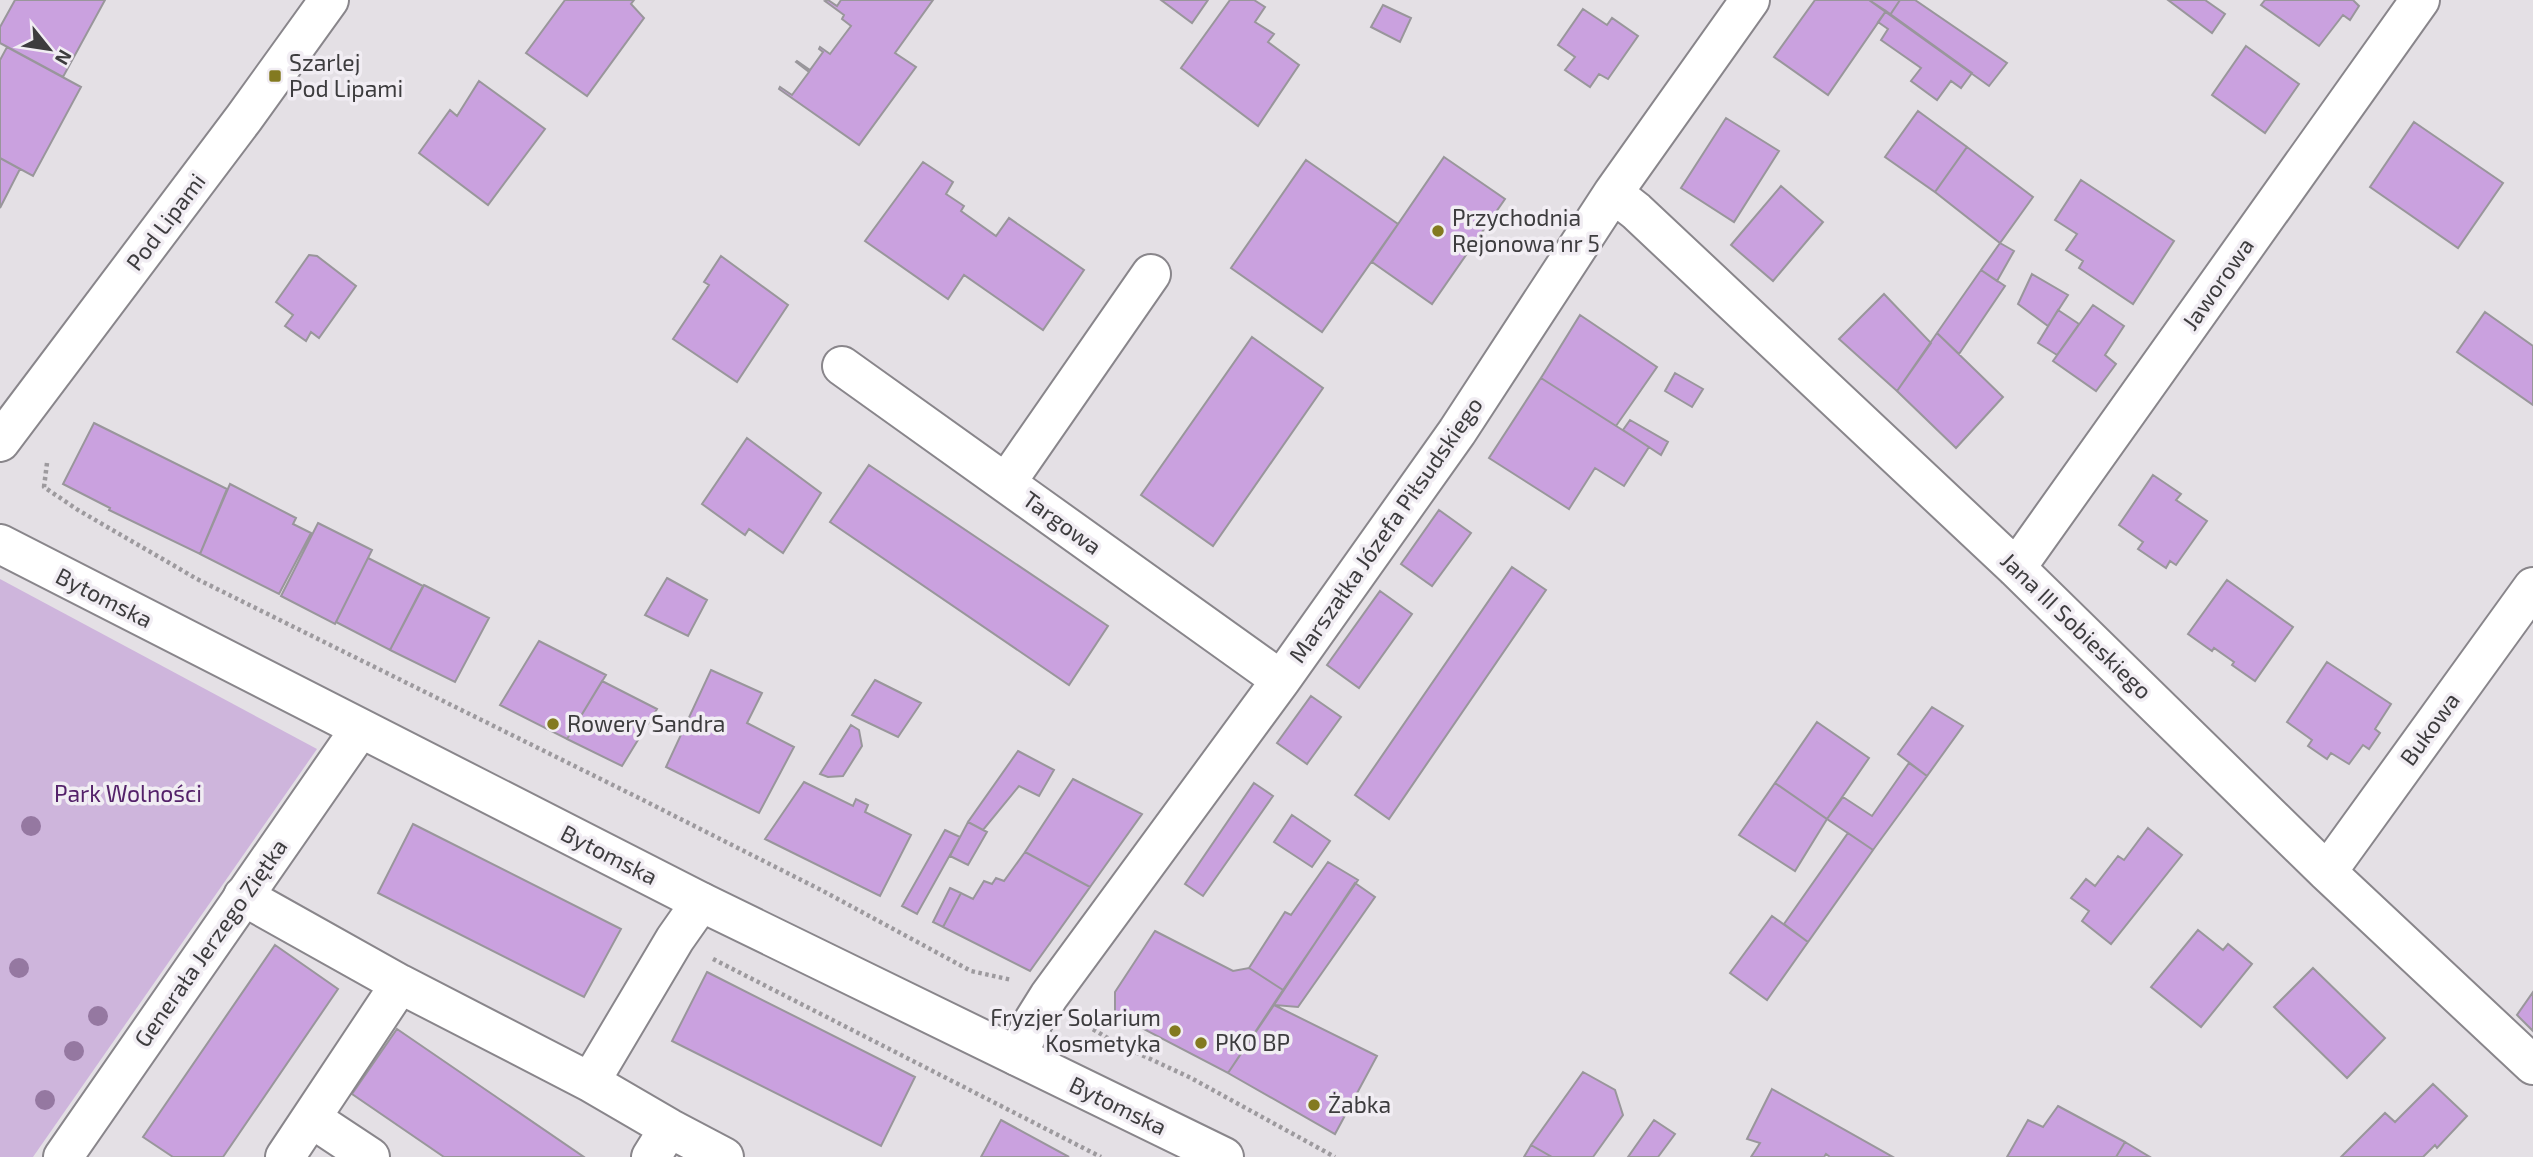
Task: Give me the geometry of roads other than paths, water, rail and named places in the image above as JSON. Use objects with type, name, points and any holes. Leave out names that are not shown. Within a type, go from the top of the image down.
[{"type":"street","name":"Pod Lipami","points":[[0,442],[329,0]]},
{"type":"street","name":"Marszałka Józefa Piłsudskiego","points":[[1017,1056],[1049,996],[1281,680],[1457,432],[1613,193],[1750,0]]},
{"type":"street","name":"Jaworowa","points":[[2016,568],[2420,0]]},
{"type":"street","name":"Jana III Sobieskiego","points":[[1613,193],[1636,211],[2016,568],[2328,872],[2533,1065]]},
{"type":"street","points":[[1006,483],[1152,274]]},
{"type":"street","name":"Targowa","points":[[842,366],[1281,680]]},
{"type":"street","name":"Bytomska","points":[[0,544],[701,902],[1224,1157]]},
{"type":"street","name":"Bukowa","points":[[2328,872],[2533,587]]},
{"type":"street","name":"Generała Jerzego Ziętka","points":[[62,1157],[360,729]]},
{"type":"street","points":[[243,896],[400,984],[590,1082],[660,1142],[724,1157]]},
{"type":"street","points":[[590,1082],[675,939],[701,902]]},
{"type":"street","points":[[285,1157],[400,984]]},
{"type":"street","points":[[311,1118],[370,1157]]},
{"type":"place","name":"Szarlej Pod Lipami","points":[[275,76]]},
{"type":"place","name":"Przychodnia Rejonowa nr 5","points":[[1438,231]]},
{"type":"place","name":"Rowery Sandra","points":[[553,724]]},
{"type":"place","name":"Fryzjer Solarium Kosmetyka","points":[[1175,1031]]},
{"type":"place","name":"PKO BP","points":[[1201,1043]]},
{"type":"place","name":"Żabka","points":[[1314,1105]]},
{"type":"park label","name":"Park Wolności","points":[[128,794]]}]
